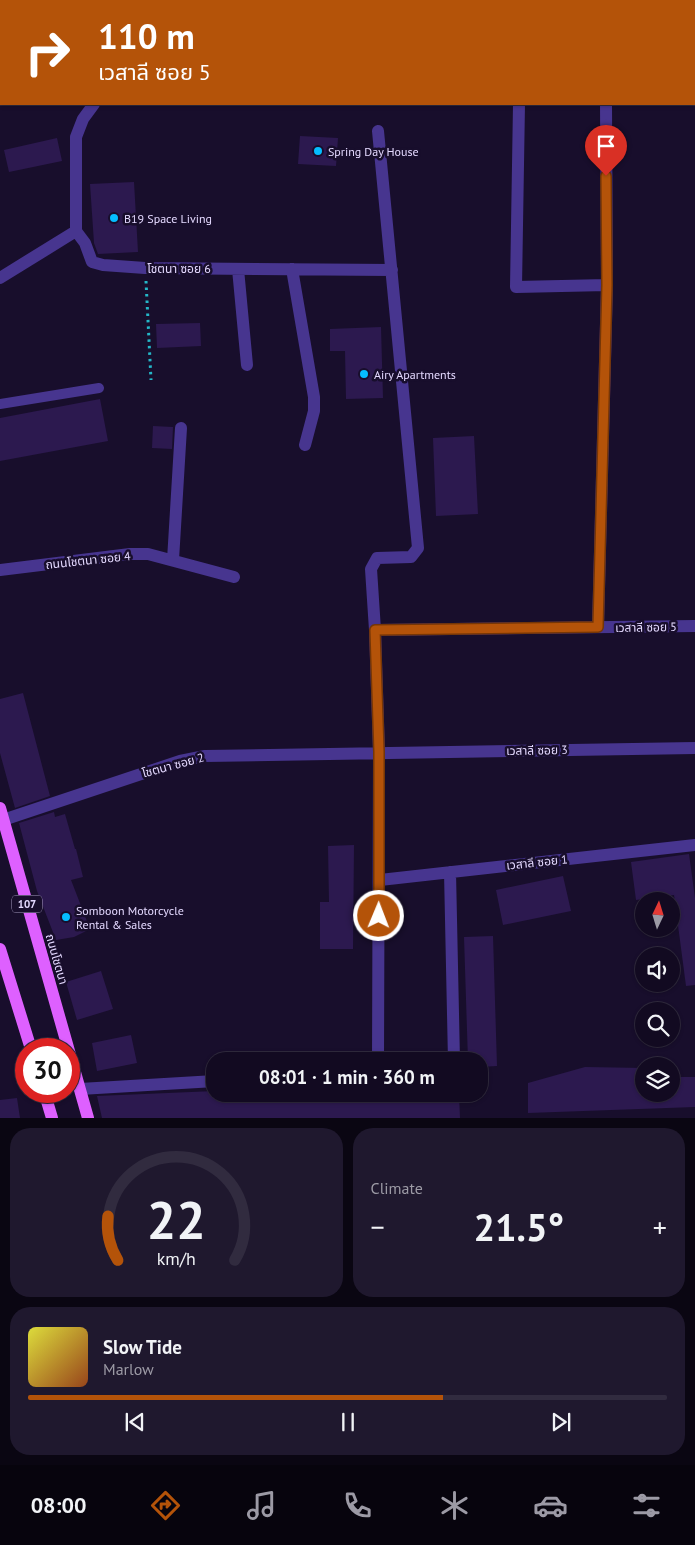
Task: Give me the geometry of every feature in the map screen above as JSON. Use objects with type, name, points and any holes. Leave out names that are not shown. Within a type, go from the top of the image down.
[{"type":"main road","name":"ถนนโชตนา","points":[[2,814],[66,1038]]},
{"type":"main road","points":[[0,949],[28,1038]]},
{"type":"main road","name":"ถนนโชตนา","points":[[80,1089],[88,1118]]},
{"type":"main road","points":[[48,1103],[52,1118]]},
{"type":"street","points":[[0,278],[76,231],[76,137],[83,119],[93,105]]},
{"type":"street","points":[[519,105],[516,287],[607,285]]},
{"type":"street","name":"เวสาลี ซอย 5","points":[[598,627],[607,285],[606,105]]},
{"type":"street","points":[[378,131],[418,548],[411,557],[378,558],[371,569],[379,752],[378,1052]]},
{"type":"street","name":"โชตนา ซอย 6","points":[[76,231],[85,243],[92,262],[103,265],[145,268],[392,270]]},
{"type":"street","points":[[238,268],[247,365]]},
{"type":"street","points":[[292,269],[314,397],[314,411],[305,445]]},
{"type":"street","points":[[173,560],[181,428]]},
{"type":"street","name":"ถนนโชตนา ซอย 4","points":[[0,570],[130,554],[148,554],[234,577]]},
{"type":"street","name":"เวสาลี ซอย 5","points":[[375,630],[695,626]]},
{"type":"street","name":"เวสาลี ซอย 3","points":[[379,752],[695,748]]},
{"type":"street","name":"โชตนา ซอย 2","points":[[2,814],[180,761],[205,756],[379,752]]},
{"type":"street","name":"เวสาลี ซอย 1","points":[[380,880],[695,844]]},
{"type":"street","points":[[450,872],[454,1052]]},
{"type":"street","points":[[80,1089],[206,1082]]},
{"type":"lane","points":[[0,404],[99,388]]},
{"type":"path","points":[[145,268],[151,380]]},
{"type":"building","name":"Spring Day House","points":[[300,136],[338,138],[336,166],[298,164]]},
{"type":"building","points":[[57,138],[62,161],[9,172],[4,150]]},
{"type":"building","name":"B19 Space Living","points":[[134,182],[138,252],[98,254],[94,243],[90,184]]},
{"type":"building","points":[[200,323],[201,346],[157,348],[156,324]]},
{"type":"building","name":"Airy Apartments","points":[[381,327],[383,398],[346,399],[345,351],[330,351],[330,329]]},
{"type":"building","points":[[100,399],[108,441],[0,461],[0,418]]},
{"type":"building","points":[[153,426],[173,427],[172,449],[152,448]]},
{"type":"building","points":[[474,436],[478,514],[436,516],[433,438]]},
{"type":"building","points":[[23,693],[50,796],[15,808],[0,753],[0,699]]},
{"type":"building","points":[[54,812],[55,817],[65,814],[76,849],[83,877],[71,880],[90,929],[74,937],[56,940],[37,891],[19,823]]},
{"type":"building","points":[[354,845],[353,949],[320,949],[320,902],[329,902],[328,846]]},
{"type":"building","points":[[689,854],[695,898],[695,985],[686,986],[680,938],[680,892],[635,892],[631,862]]},
{"type":"building","points":[[563,876],[571,911],[503,925],[496,890]]},
{"type":"building","points":[[493,936],[497,1066],[488,1067],[488,1052],[468,1052],[464,937]]},
{"type":"building","points":[[101,971],[113,1009],[77,1020],[66,982]]},
{"type":"building","points":[[131,1035],[137,1063],[97,1071],[92,1043]]},
{"type":"building","points":[[585,1067],[635,1068],[635,1102],[680,1102],[680,1077],[695,1077],[695,1107],[528,1113],[528,1083]]},
{"type":"building","points":[[206,1091],[206,1102],[459,1102],[460,1118],[102,1118],[97,1096]]},
{"type":"building","points":[[15,1098],[20,1118],[0,1118],[0,1100]]},
{"type":"place","name":"Spring Day House","points":[[318,151]]},
{"type":"place","name":"B19 Space Living","points":[[114,218]]},
{"type":"place","name":"Airy Apartments","points":[[364,374]]},
{"type":"place","name":"Somboon Motorcycle Rental & Sales","points":[[66,917]]},
{"type":"route","points":[[379,916],[379,752],[375,630],[598,627],[607,285],[606,176]]}]
